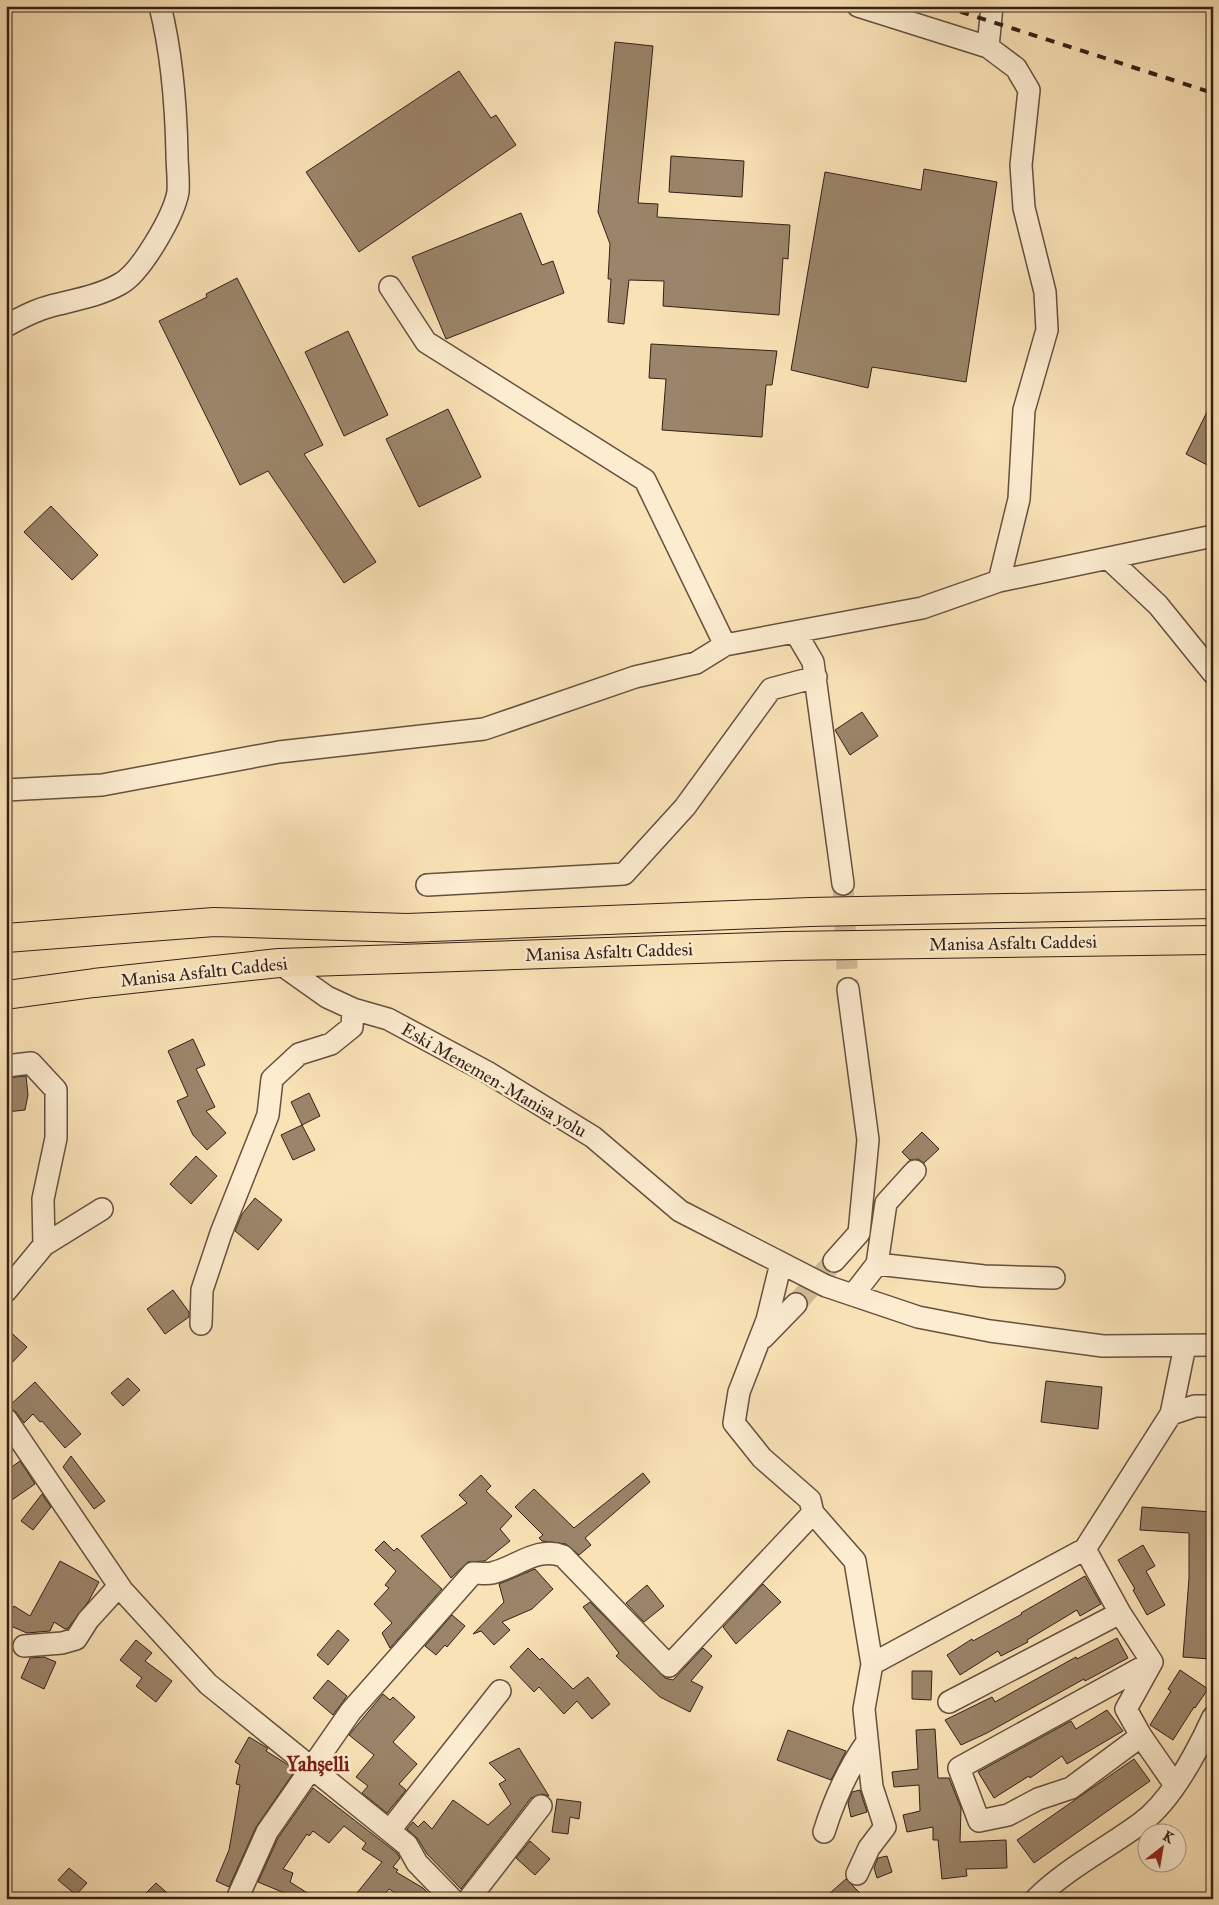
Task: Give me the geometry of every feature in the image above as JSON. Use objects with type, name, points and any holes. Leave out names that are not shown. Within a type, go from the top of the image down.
[{"type":"highway","name":"Manisa Asfaltı Caddesi","points":[[6,938],[214,922],[407,928],[810,912],[1213,904]]},
{"type":"highway","name":"Manisa Asfaltı Caddesi","points":[[6,995],[94,983],[279,963],[785,946],[1213,940]]},
{"type":"street","points":[[6,326],[21,317],[49,306],[84,298],[121,284],[136,271],[149,253],[162,229],[178,192],[176,117],[166,28],[160,6]]},
{"type":"street","points":[[858,6],[988,47],[1016,68],[1029,90],[1022,165],[1024,208],[1045,292],[1047,330],[1024,410],[1019,499],[999,581]]},
{"type":"street","points":[[988,47],[992,6]]},
{"type":"street","points":[[390,287],[426,342],[645,480],[724,645]]},
{"type":"street","points":[[6,790],[102,785],[279,752],[484,729],[636,678],[696,664],[724,645],[922,608],[999,581],[1213,536]]},
{"type":"street","points":[[1109,559],[1158,605],[1213,673]]},
{"type":"street","points":[[796,633],[813,662],[816,676],[843,884]]},
{"type":"street","points":[[427,884],[624,874],[685,807],[771,688],[816,676]]},
{"type":"street","name":"Eski Menemen-Manisa yolu","points":[[279,963],[327,997],[353,1010],[388,1020],[487,1072],[593,1137],[680,1211],[826,1286],[918,1317],[990,1331],[1103,1346],[1213,1345]]},
{"type":"street","points":[[834,1261],[858,1234],[868,1140],[848,989]]},
{"type":"street","points":[[201,1324],[202,1290],[221,1233],[268,1115],[272,1079],[299,1054],[331,1044],[352,1027],[353,1010]]},
{"type":"street","points":[[6,1066],[31,1063],[56,1090],[56,1138],[43,1199],[44,1245]]},
{"type":"street","points":[[853,1295],[877,1264],[886,1203],[915,1171]]},
{"type":"street","points":[[6,1291],[44,1245],[102,1209]]},
{"type":"street","points":[[781,1264],[768,1320],[739,1392],[734,1422],[762,1458],[810,1500],[813,1513],[855,1561],[872,1664],[864,1709],[872,1787],[885,1827],[869,1848],[857,1874]]},
{"type":"street","points":[[877,1264],[984,1276],[1054,1278]]},
{"type":"street","points":[[758,1342],[796,1304]]},
{"type":"street","points":[[872,1664],[1084,1549],[1171,1414],[1185,1346]]},
{"type":"street","points":[[1171,1414],[1195,1406],[1213,1406]]},
{"type":"street","points":[[6,1419],[119,1586],[208,1684],[390,1830],[407,1845],[416,1863],[452,1899]]},
{"type":"street","points":[[237,1899],[268,1832],[351,1712],[473,1573],[492,1573],[527,1558],[551,1552],[563,1556],[669,1666],[813,1513]]},
{"type":"street","points":[[1084,1549],[1120,1613],[1152,1662]]},
{"type":"street","points":[[24,1646],[62,1643],[76,1639],[88,1620],[119,1586]]},
{"type":"street","points":[[949,1702],[1120,1613]]},
{"type":"street","points":[[1152,1662],[1126,1709],[1141,1736],[1175,1785]]},
{"type":"street","points":[[1141,1736],[1072,1788],[1038,1799],[1008,1815],[979,1821],[960,1768],[1152,1662]]},
{"type":"street","points":[[390,1830],[500,1691]]},
{"type":"street","points":[[1036,1899],[1055,1879],[1142,1823],[1165,1801],[1213,1717]]},
{"type":"street","points":[[824,1832],[834,1802],[854,1760],[867,1742]]},
{"type":"street","points":[[468,1899],[541,1806]]},
{"type":"building","points":[[615,42],[653,46],[638,203],[658,204],[657,217],[790,225],[788,259],[783,258],[779,315],[663,306],[664,281],[629,280],[624,324],[608,322],[611,279],[608,279],[610,244],[598,212]]},
{"type":"building","points":[[459,71],[491,118],[496,115],[516,145],[359,252],[306,172]]},
{"type":"building","points":[[671,156],[744,161],[742,197],[669,192]]},
{"type":"building","points":[[924,169],[997,182],[966,382],[872,367],[868,388],[791,370],[825,172],[921,190]]},
{"type":"building","points":[[521,213],[542,265],[553,261],[564,293],[446,339],[412,257]]},
{"type":"building","points":[[237,278],[323,445],[304,454],[376,562],[344,583],[268,471],[240,485],[159,321],[207,297],[206,294]]},
{"type":"building","points":[[348,331],[388,415],[344,436],[305,352]]},
{"type":"building","points":[[651,344],[777,351],[772,385],[766,385],[762,437],[662,430],[666,379],[649,378]]},
{"type":"building","points":[[1213,400],[1213,468],[1186,454]]},
{"type":"building","points":[[448,409],[481,477],[419,507],[386,439]]},
{"type":"building","points":[[51,506],[98,555],[72,580],[24,532]]},
{"type":"building","points":[[862,712],[878,736],[850,755],[835,730]]},
{"type":"building","points":[[193,1039],[205,1065],[196,1069],[215,1107],[206,1111],[226,1133],[207,1150],[193,1135],[177,1101],[188,1096],[168,1051]]},
{"type":"building","points":[[26,1076],[28,1095],[25,1110],[6,1112],[6,1078]]},
{"type":"building","points":[[309,1093],[320,1116],[302,1125],[291,1102]]},
{"type":"building","points":[[302,1125],[315,1150],[293,1160],[281,1135]]},
{"type":"building","points":[[922,1132],[939,1149],[924,1163],[918,1159],[910,1160],[902,1152]]},
{"type":"building","points":[[196,1156],[217,1176],[191,1204],[170,1184]]},
{"type":"building","points":[[255,1198],[282,1220],[258,1250],[235,1231],[242,1214]]},
{"type":"building","points":[[173,1290],[189,1312],[189,1317],[165,1334],[147,1309]]},
{"type":"building","points":[[6,1328],[27,1347],[6,1369]]},
{"type":"building","points":[[128,1378],[140,1390],[123,1406],[111,1393]]},
{"type":"building","points":[[1046,1381],[1102,1387],[1098,1429],[1041,1422]]},
{"type":"building","points":[[35,1382],[81,1434],[65,1448],[42,1421],[40,1422],[33,1414],[24,1423],[16,1412],[8,1407]]},
{"type":"building","points":[[71,1456],[105,1501],[94,1509],[63,1467]]},
{"type":"building","points":[[20,1461],[35,1484],[6,1504],[6,1471]]},
{"type":"building","points":[[643,1473],[650,1482],[585,1538],[591,1545],[579,1555],[566,1544],[542,1541],[539,1538],[543,1535],[515,1507],[534,1489],[574,1528]]},
{"type":"building","points":[[481,1475],[491,1486],[486,1491],[512,1516],[500,1529],[510,1541],[485,1561],[468,1562],[451,1578],[421,1536],[467,1503],[459,1495]]},
{"type":"building","points":[[42,1494],[51,1507],[33,1530],[21,1521]]},
{"type":"building","points":[[1142,1507],[1213,1512],[1213,1616],[1210,1659],[1183,1657],[1189,1578],[1189,1533],[1140,1530]]},
{"type":"building","points":[[384,1541],[394,1551],[397,1548],[442,1589],[390,1648],[382,1633],[392,1623],[374,1604],[389,1588],[385,1585],[396,1571],[375,1550]]},
{"type":"building","points":[[1143,1545],[1155,1566],[1146,1571],[1165,1605],[1147,1615],[1133,1590],[1135,1589],[1118,1560]]},
{"type":"building","points":[[60,1561],[99,1582],[88,1602],[68,1628],[65,1629],[54,1622],[50,1631],[27,1633],[6,1624],[6,1618],[14,1606],[30,1616]]},
{"type":"building","points":[[535,1569],[553,1589],[532,1609],[502,1622],[510,1630],[494,1645],[481,1631],[473,1634],[504,1602],[499,1584]]},
{"type":"building","points":[[1085,1576],[1101,1604],[1080,1616],[1077,1610],[1027,1640],[1028,1642],[1001,1656],[998,1651],[960,1675],[947,1655],[972,1639],[973,1641],[1022,1614]]},
{"type":"building","points":[[763,1584],[781,1602],[736,1644],[723,1627]]},
{"type":"building","points":[[647,1585],[664,1606],[644,1622],[626,1603]]},
{"type":"building","points":[[590,1602],[665,1678],[673,1680],[703,1648],[712,1656],[691,1681],[703,1687],[690,1712],[660,1697],[616,1656],[619,1653],[583,1607]]},
{"type":"building","points":[[452,1615],[465,1626],[447,1647],[445,1645],[436,1655],[425,1646]]},
{"type":"building","points":[[338,1630],[349,1640],[328,1665],[317,1655]]},
{"type":"building","points":[[1117,1638],[1128,1658],[1085,1681],[1084,1679],[987,1733],[961,1745],[945,1720],[992,1697],[995,1702],[1076,1657],[1077,1659]]},
{"type":"building","points":[[136,1640],[152,1653],[145,1661],[172,1681],[156,1702],[136,1686],[142,1678],[120,1660]]},
{"type":"building","points":[[528,1648],[540,1660],[542,1658],[573,1689],[588,1677],[610,1704],[592,1719],[577,1701],[564,1714],[539,1687],[534,1692],[510,1667]]},
{"type":"building","points":[[44,1657],[56,1662],[44,1689],[21,1678],[30,1658]]},
{"type":"building","points":[[1180,1670],[1208,1689],[1173,1740],[1150,1725],[1171,1691],[1168,1689]]},
{"type":"building","points":[[912,1671],[932,1671],[931,1700],[912,1699]]},
{"type":"building","points":[[328,1680],[347,1696],[333,1715],[313,1698]]},
{"type":"building","points":[[383,1694],[390,1700],[393,1697],[415,1717],[393,1742],[417,1764],[399,1784],[406,1790],[387,1813],[362,1793],[368,1786],[356,1777],[374,1755],[349,1735]]},
{"type":"building","points":[[1107,1710],[1123,1731],[1067,1764],[1062,1756],[1030,1778],[1029,1776],[994,1798],[978,1772],[1071,1721],[1076,1729]]},
{"type":"building","points":[[935,1729],[938,1778],[949,1778],[961,1808],[960,1842],[1006,1840],[1007,1868],[966,1869],[967,1876],[942,1879],[938,1840],[933,1840],[933,1827],[907,1832],[903,1815],[920,1811],[919,1785],[894,1787],[892,1772],[918,1769],[916,1730]]},
{"type":"building","points":[[788,1730],[846,1751],[831,1780],[777,1760]]},
{"type":"building","points":[[249,1737],[268,1748],[266,1751],[290,1766],[294,1772],[256,1827],[229,1887],[216,1881],[229,1850],[240,1785],[236,1784],[240,1765],[235,1762]]},
{"type":"building","points":[[519,1748],[549,1796],[542,1794],[531,1798],[461,1889],[427,1854],[418,1839],[407,1829],[413,1822],[418,1827],[424,1821],[432,1829],[453,1800],[488,1825],[511,1804],[499,1784],[506,1780],[489,1763]]},
{"type":"building","points":[[1134,1759],[1150,1781],[1034,1863],[1017,1840]]},
{"type":"building","points":[[313,1788],[397,1853],[400,1858],[393,1867],[398,1870],[396,1872],[423,1888],[434,1899],[406,1899],[389,1889],[380,1899],[352,1899],[382,1862],[362,1849],[366,1843],[344,1826],[329,1843],[313,1831],[309,1836],[307,1834],[283,1869],[293,1873],[290,1882],[317,1899],[299,1899],[258,1882],[278,1838]]},
{"type":"building","points":[[860,1790],[867,1812],[851,1817],[848,1803],[852,1792]]},
{"type":"building","points":[[557,1799],[581,1802],[579,1819],[570,1817],[568,1834],[552,1832]]},
{"type":"building","points":[[530,1841],[550,1859],[535,1875],[516,1858]]},
{"type":"building","points":[[887,1856],[892,1872],[877,1878],[874,1868],[878,1858]]},
{"type":"building","points":[[69,1868],[87,1883],[76,1895],[58,1880]]},
{"type":"building","points":[[846,1879],[866,1899],[823,1899]]},
{"type":"building","points":[[156,1883],[174,1899],[140,1899]]},
{"type":"tunnel","points":[[843,884],[848,989]]},
{"type":"tunnel","points":[[796,1304],[834,1261]]},
{"type":"railway","points":[[943,6],[1213,93]]},
{"type":"district","name":"Yahşelli","points":[[318,1764]]}]
